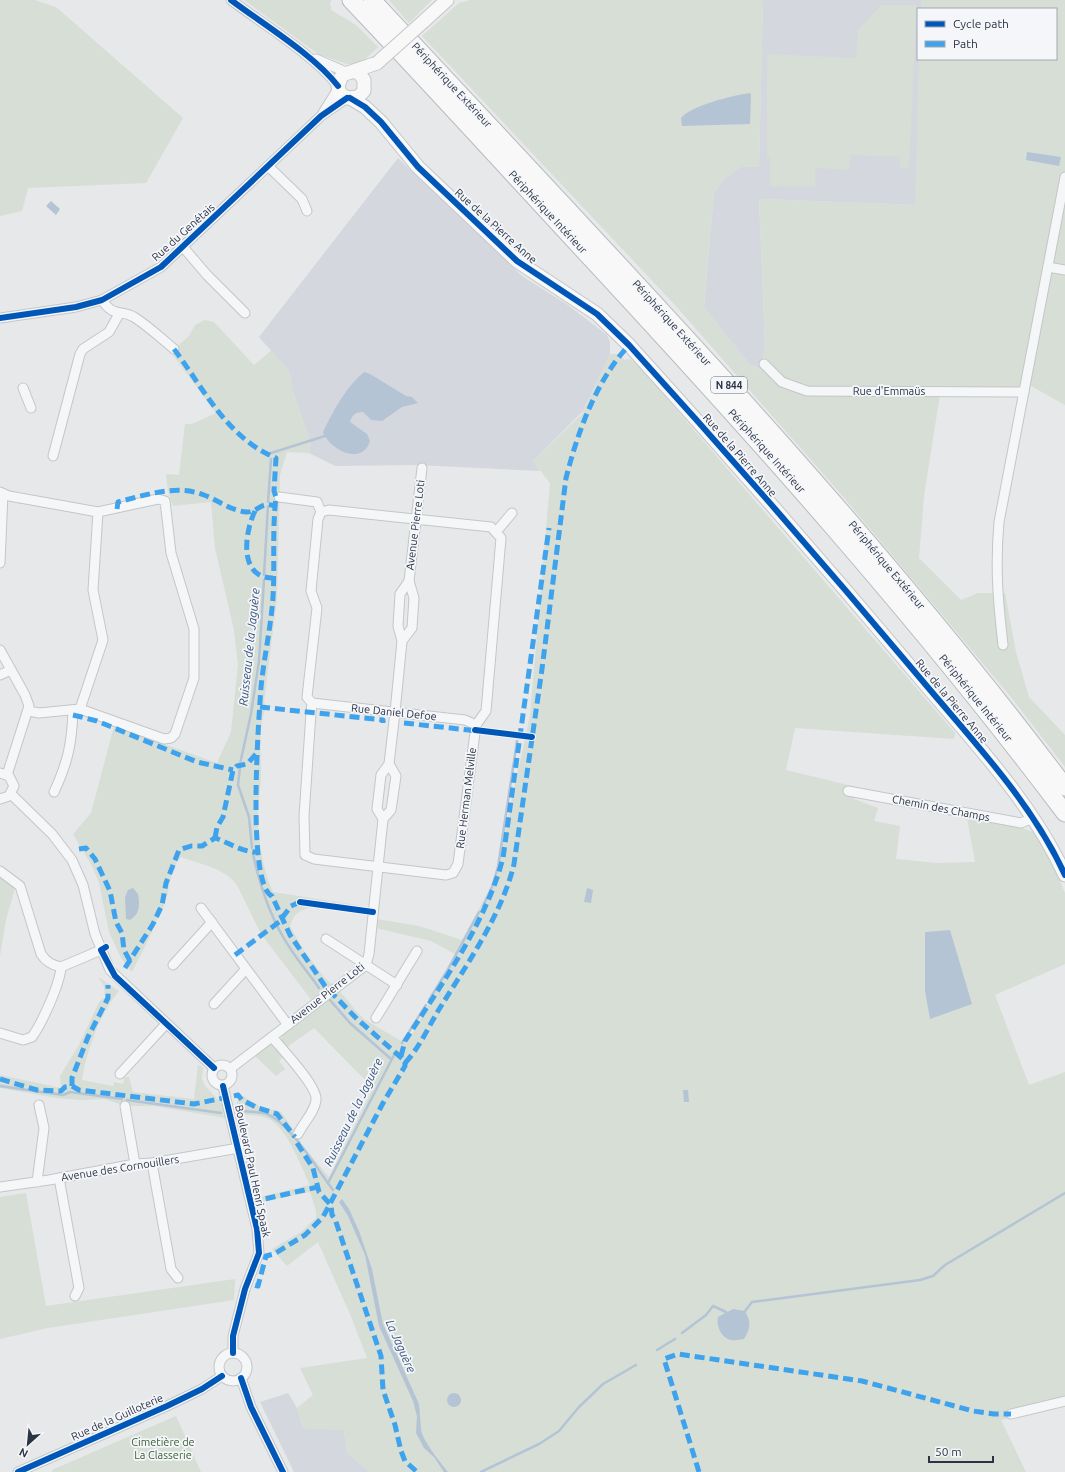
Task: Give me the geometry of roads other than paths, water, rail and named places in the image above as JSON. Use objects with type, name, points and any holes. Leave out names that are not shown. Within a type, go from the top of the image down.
[{"type":"highway","name":"Périphérique Intérieur","points":[[351,0],[663,336],[798,486],[963,681],[1065,813]]},
{"type":"highway","name":"Périphérique Extérieur","points":[[372,0],[641,289],[798,463],[951,641],[1065,787]]},
{"type":"street","points":[[231,0],[325,70],[343,93],[361,94],[357,78]]},
{"type":"street","points":[[343,93],[339,78],[357,78],[377,63],[443,2]]},
{"type":"street","points":[[307,56],[357,78]]},
{"type":"street","name":"Rue de la Pierre Anne","points":[[357,78],[381,122]]},
{"type":"street","name":"Rue du Genétais","points":[[0,318],[76,307],[102,300],[160,267],[321,116],[343,93]]},
{"type":"street","name":"Rue de la Pierre Anne","points":[[343,93],[365,107],[381,122],[418,167],[517,261],[597,314],[629,344],[885,637],[974,742],[1033,818],[1052,848],[1065,875]]},
{"type":"street","points":[[268,166],[302,199],[307,211]]},
{"type":"street","points":[[1003,645],[996,584],[998,522],[1065,177]]},
{"type":"street","points":[[183,247],[207,275],[245,313]]},
{"type":"street","points":[[1048,266],[1065,270]]},
{"type":"street","points":[[102,300],[112,311],[119,314],[126,314],[134,318],[174,349]]},
{"type":"street","points":[[53,456],[73,377],[83,348],[109,332],[119,314]]},
{"type":"street","name":"Rue d'Emmaüs","points":[[764,364],[782,382],[807,391],[1024,392]]},
{"type":"street","points":[[24,388],[31,408]]},
{"type":"street","name":"Avenue Pierre Loti","points":[[402,642],[412,628],[414,598],[409,581],[422,468]]},
{"type":"street","points":[[0,563],[2,493],[98,512],[162,500],[167,506],[170,553],[194,628],[194,675],[175,734],[171,738],[164,738],[77,710],[39,713],[29,711]]},
{"type":"street","points":[[279,497],[317,502],[321,512],[318,519],[311,591],[317,608],[308,697],[312,703],[304,816],[305,855],[314,859],[378,867]]},
{"type":"street","points":[[321,512],[329,510],[491,527],[496,532],[512,513]]},
{"type":"street","points":[[54,792],[66,766],[77,710],[103,640],[93,590],[98,512]]},
{"type":"street","name":"Rue Herman Melville","points":[[378,867],[446,875],[453,873],[458,864],[476,725],[486,711],[501,538],[496,532]]},
{"type":"street","name":"Avenue Pierre Loti","points":[[383,818],[377,809],[381,775],[389,764],[395,712],[402,642],[398,626],[400,594],[409,581]]},
{"type":"street","points":[[0,650],[29,702],[29,711],[4,774],[13,784],[11,794]]},
{"type":"street","points":[[0,675],[11,670]]},
{"type":"street","name":"Rue Daniel Defoe","points":[[312,703],[466,720],[476,725]]},
{"type":"street","name":"Avenue Pierre Loti","points":[[230,1069],[366,965],[369,954],[383,818],[391,810],[396,776],[389,764]]},
{"type":"street","name":"Chemin des Champs","points":[[848,791],[1020,823],[1033,818]]},
{"type":"street","points":[[0,799],[11,794]]},
{"type":"street","points":[[11,794],[52,834],[72,860],[83,885],[93,929],[100,950],[115,976],[214,1068]]},
{"type":"street","points":[[0,871],[20,886],[41,954],[50,963],[61,967],[100,950]]},
{"type":"street","points":[[201,908],[288,1025]]},
{"type":"street","points":[[173,965],[212,922]]},
{"type":"street","points":[[326,939],[397,985]]},
{"type":"street","points":[[376,1018],[417,951]]},
{"type":"street","points":[[0,1033],[23,1040],[32,1037],[61,976],[61,967]]},
{"type":"street","points":[[214,1004],[246,969]]},
{"type":"street","points":[[120,1074],[123,1068],[166,1024]]},
{"type":"street","points":[[272,1037],[312,1085],[316,1100],[309,1117],[303,1124],[298,1134]]},
{"type":"street","points":[[222,1065],[230,1069],[232,1074],[231,1080],[223,1086],[218,1085],[213,1081],[211,1074],[214,1068],[222,1065]]},
{"type":"street","name":"Boulevard Paul Henri Spaak","points":[[223,1086],[239,1148],[260,1249],[245,1289],[233,1336],[233,1353]]},
{"type":"street","points":[[37,1182],[44,1128],[40,1105]]},
{"type":"street","points":[[125,1106],[135,1164]]},
{"type":"street","name":"Avenue des Cornouillers","points":[[0,1187],[239,1148]]},
{"type":"street","points":[[152,1163],[171,1269],[178,1278]]},
{"type":"street","points":[[59,1178],[79,1288],[75,1296]]},
{"type":"street","points":[[233,1353],[242,1357],[247,1366],[244,1375],[241,1378],[229,1380],[222,1376],[220,1367],[222,1359],[233,1353]]},
{"type":"street","name":"Rue de la Guilloterie","points":[[18,1472],[167,1406],[202,1389],[222,1376]]},
{"type":"street","points":[[241,1378],[251,1407],[284,1472]]},
{"type":"street","points":[[1011,1414],[1065,1401]]},
{"type":"water","points":[[750,93],[750,124],[682,126],[681,118],[693,109],[734,96]]},
{"type":"water","points":[[1027,152],[1061,157],[1059,166],[1026,160]]},
{"type":"water","points":[[51,201],[60,209],[56,215],[46,206]]},
{"type":"water","points":[[364,372],[370,374],[406,396],[412,397],[418,403],[402,407],[382,421],[371,420],[363,412],[354,414],[350,422],[367,434],[370,441],[366,449],[360,453],[346,453],[332,444],[323,432],[346,392]]},
{"type":"water","points":[[133,888],[138,894],[139,905],[136,915],[130,920],[126,919],[125,897],[128,890]]},
{"type":"water","points":[[587,888],[593,890],[591,903],[584,902]]},
{"type":"water","points":[[950,930],[972,1004],[930,1019],[925,991],[925,932]]},
{"type":"water","points":[[683,1090],[688,1090],[689,1102],[684,1102]]},
{"type":"water","points":[[342,1199],[349,1209],[359,1231],[372,1269],[383,1324],[419,1404],[422,1434],[432,1451],[448,1472],[444,1472],[434,1457],[424,1448],[416,1433],[417,1416],[413,1401],[379,1326],[365,1255],[348,1216],[339,1202]]},
{"type":"water","points":[[733,1309],[745,1311],[748,1318],[749,1328],[744,1339],[727,1339],[720,1331],[718,1317]]},
{"type":"water","points":[[454,1393],[459,1395],[461,1400],[459,1405],[454,1407],[449,1405],[447,1400],[449,1395]]},
{"type":"waterway","name":"Ruisseau de la Jaguère","points":[[271,453],[325,436]]},
{"type":"waterway","name":"Ruisseau de la Jaguère","points":[[268,502],[271,459]]},
{"type":"waterway","name":"Ruisseau de la Jaguère","points":[[264,575],[268,506]]},
{"type":"waterway","name":"Ruisseau de la Jaguère","points":[[240,764],[251,714],[259,661],[264,580]]},
{"type":"waterway","points":[[483,906],[492,887],[498,867],[517,741]]},
{"type":"waterway","name":"Ruisseau de la Jaguère","points":[[240,767],[238,785],[249,817],[252,848]]},
{"type":"waterway","name":"Ruisseau de la Jaguère","points":[[253,854],[259,878],[277,926],[293,953],[319,988]]},
{"type":"waterway","points":[[429,1000],[447,971],[479,912]]},
{"type":"waterway","name":"Ruisseau de la Jaguère","points":[[330,1000],[350,1023],[391,1059]]},
{"type":"waterway","points":[[402,1043],[426,1005]]},
{"type":"waterway","name":"Ruisseau de la Jaguère","points":[[328,1183],[394,1055]]},
{"type":"waterway","points":[[0,1086],[63,1095],[70,1092],[122,1099]]},
{"type":"waterway","points":[[127,1100],[221,1113]]},
{"type":"waterway","points":[[242,1111],[267,1114],[276,1119],[303,1148],[333,1190]]},
{"type":"waterway","points":[[745,1311],[752,1302],[920,1280],[933,1276],[945,1265],[1065,1193]]},
{"type":"waterway","points":[[682,1333],[706,1315],[713,1306],[726,1312]]},
{"type":"waterway","points":[[657,1350],[675,1339]]},
{"type":"waterway","points":[[481,1472],[539,1444],[559,1431],[579,1407],[603,1384],[636,1365]]},
{"type":"water label","name":"La Jaguère","points":[[401,1346]]},
{"type":"park label","name":"Cimetière de La Classerie","points":[[163,1448]]}]
